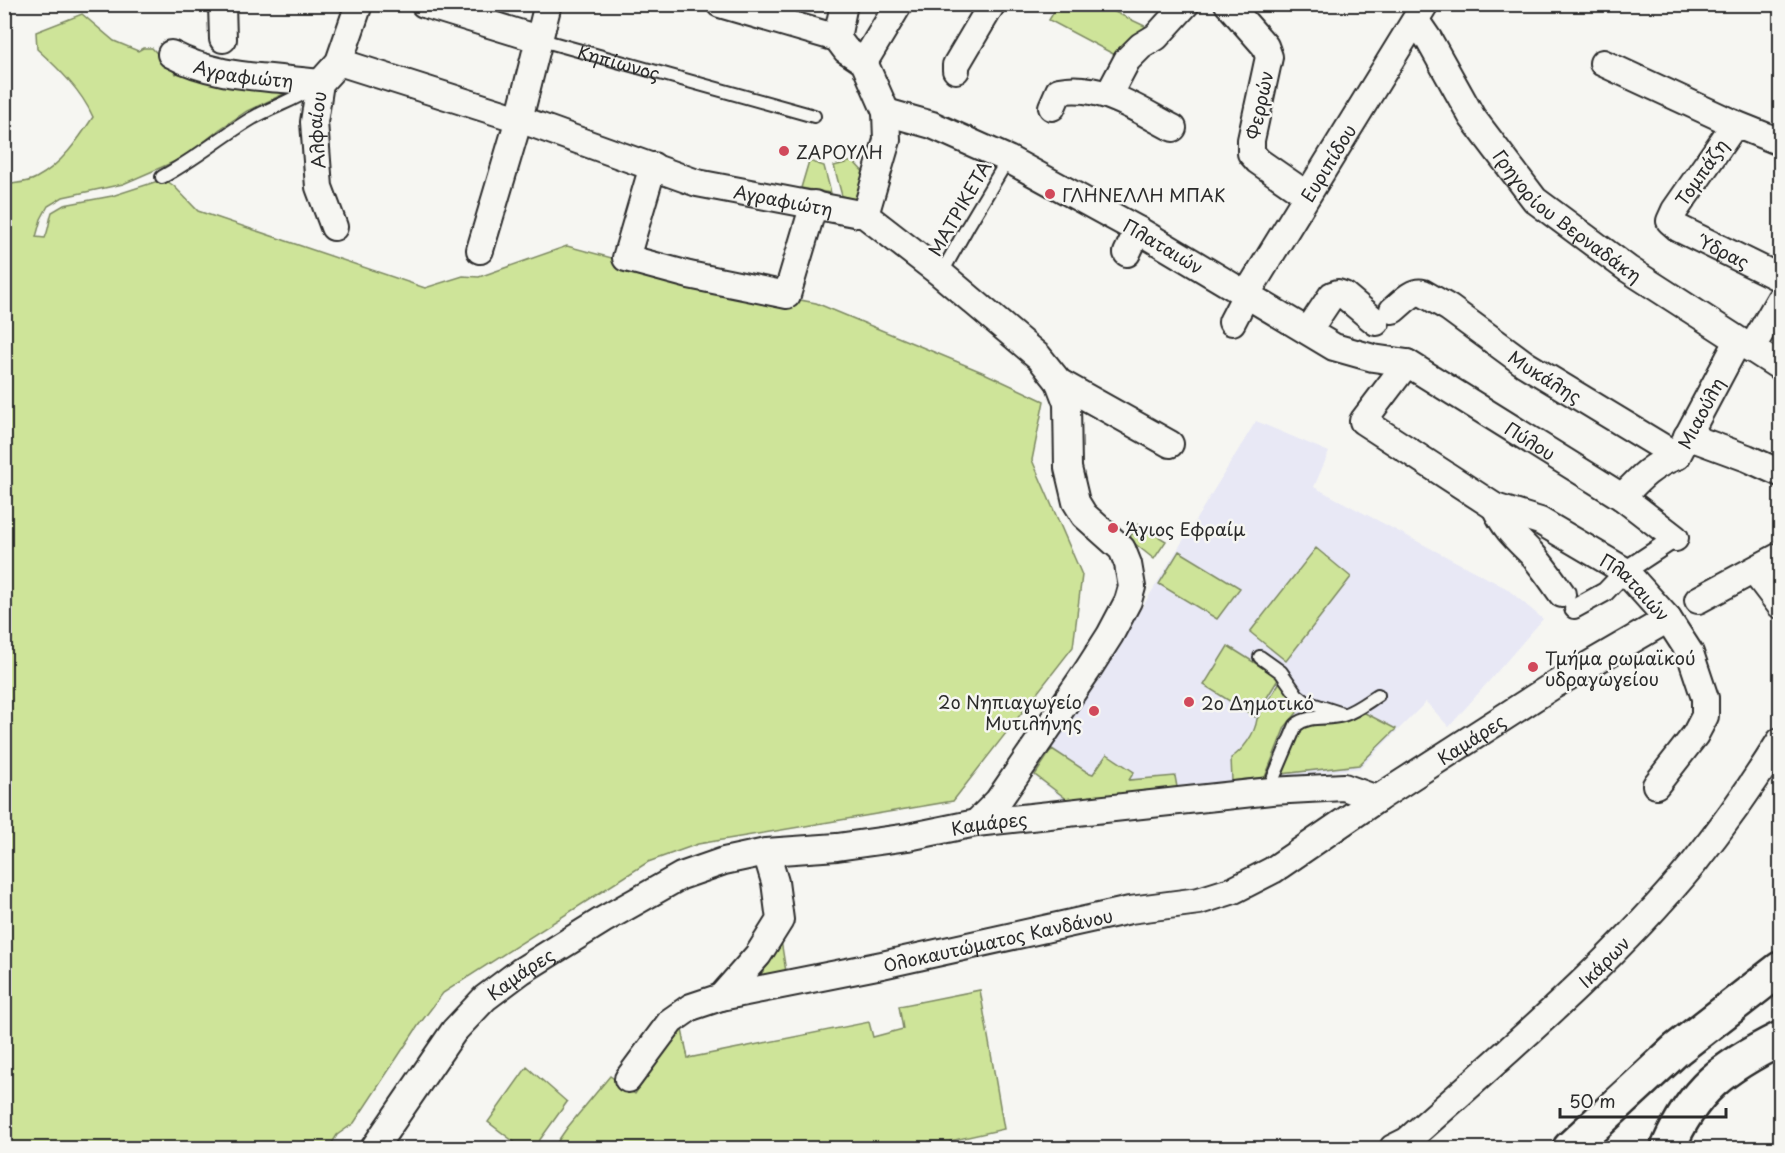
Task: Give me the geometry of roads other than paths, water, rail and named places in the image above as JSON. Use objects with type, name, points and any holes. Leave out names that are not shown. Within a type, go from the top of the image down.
[{"type":"main road","points":[[1570,1149],[1677,1048],[1780,969]]},
{"type":"main road","points":[[1671,1147],[1684,1116],[1709,1084],[1731,1065],[1780,1039]]},
{"type":"street","points":[[222,4],[223,39]]},
{"type":"street","name":"Αλφαίου","points":[[334,227],[319,187],[314,122],[320,82],[339,62],[359,4]]},
{"type":"street","name":"Κηπίωνος","points":[[424,4],[538,39]]},
{"type":"street","points":[[480,250],[519,119],[548,4]]},
{"type":"street","points":[[720,4],[837,38],[846,50],[864,62],[886,112],[887,140],[866,215]]},
{"type":"street","points":[[837,38],[844,4]]},
{"type":"street","points":[[864,62],[899,4]]},
{"type":"street","points":[[956,70],[960,58],[992,4]]},
{"type":"street","points":[[1109,94],[1127,60],[1155,36],[1185,4]]},
{"type":"street","name":"Φερρών","points":[[1228,4],[1265,46],[1269,57],[1251,140],[1251,153],[1258,161],[1307,195]]},
{"type":"street","name":"Ευριπίδου","points":[[1232,322],[1307,195],[1421,13]]},
{"type":"street","name":"Γρηγορίου Βερναδάκη","points":[[1421,13],[1429,40],[1472,117],[1535,200],[1628,269],[1760,354]]},
{"type":"street","name":"Αγραφιώτη","points":[[171,54],[186,62],[224,73],[320,82]]},
{"type":"street","name":"Αγραφιώτη","points":[[339,62],[519,119],[697,183],[866,215],[941,274],[1039,357],[1059,381],[1170,444]]},
{"type":"street","points":[[1603,63],[1735,124],[1780,142]]},
{"type":"street","points":[[1052,107],[1059,91],[1076,88],[1109,94],[1173,128]]},
{"type":"street","name":"Πλαταιών","points":[[886,112],[932,125],[1008,159],[1138,230],[1334,347],[1407,363],[1363,421],[1495,507],[1540,521],[1625,571],[1668,619],[1690,653],[1705,698],[1705,716],[1695,735],[1656,785]]},
{"type":"street","name":"Τομπάζη","points":[[1670,221],[1675,210],[1735,124]]},
{"type":"street","points":[[653,166],[626,258],[689,275],[787,295],[814,204]]},
{"type":"street","name":"Ύδρας","points":[[1670,221],[1678,228],[1780,278]]},
{"type":"street","points":[[1127,253],[1138,230]]},
{"type":"street","name":"Μυκάλης","points":[[1308,331],[1332,295],[1338,293],[1384,316],[1413,293],[1420,291],[1449,308],[1525,364],[1682,446]]},
{"type":"street","name":"Μιαούλη","points":[[1622,497],[1649,469],[1682,446],[1760,354],[1780,299]]},
{"type":"street","name":"Πύλου","points":[[1407,363],[1622,497],[1675,538]]},
{"type":"street","points":[[976,823],[998,801],[1087,671],[1110,635],[1128,601],[1132,587],[1128,564],[1122,549],[1084,515],[1074,495],[1068,468],[1067,403],[1059,381]]},
{"type":"street","points":[[1682,446],[1747,458],[1780,473]]},
{"type":"street","name":"Πλαταιών","points":[[1495,507],[1502,523],[1531,553],[1568,602]]},
{"type":"street","points":[[1568,602],[1605,592],[1625,571],[1675,538]]},
{"type":"street","points":[[1698,600],[1780,556]]},
{"type":"street","points":[[1754,571],[1780,605]]},
{"type":"street","name":"Καμάρες","points":[[374,1149],[454,1031],[485,998],[510,978],[603,920],[681,876],[724,861],[766,852],[837,848],[976,823],[1271,791],[1344,787],[1377,799],[1554,685],[1668,619]]},
{"type":"street","name":"Ικάρων","points":[[1393,1149],[1407,1141],[1548,1014],[1631,931],[1694,863],[1744,797],[1780,741]]},
{"type":"street","name":"Ολοκαυτώματος Κανδάνου","points":[[628,1079],[671,1021],[691,1007],[721,998],[1130,910],[1199,901],[1234,890],[1272,870],[1377,799]]},
{"type":"street","points":[[721,998],[758,955],[780,920],[775,882],[766,852]]},
{"type":"lane","name":"Κηπίωνος","points":[[538,39],[814,116]]},
{"type":"lane","points":[[162,177],[253,118],[277,105],[299,97],[320,82]]},
{"type":"lane","name":"ΜΑΤΡΙΚΕΤΑ","points":[[941,274],[1008,159]]},
{"type":"lane","points":[[1260,657],[1281,672],[1297,695],[1306,702],[1344,714]]},
{"type":"lane","points":[[1271,791],[1296,725],[1302,720],[1330,718],[1344,714],[1378,695]]},
{"type":"place","name":"ΖΑΡΟΥΛΗ","points":[[784,151]]},
{"type":"place","name":"ΓΛΗΝΕΛΛΗ ΜΠΑΚ","points":[[1050,194]]},
{"type":"place","name":"Άγιος Εφραίμ","points":[[1113,528]]},
{"type":"place","name":"Τμήμα ρωμαϊκού υδραγωγείου","points":[[1533,667]]},
{"type":"place","name":"2ο Δημοτικό","points":[[1189,702]]},
{"type":"place","name":"2ο Νηπιαγωγείο Μυτιλήνης","points":[[1094,711]]}]
